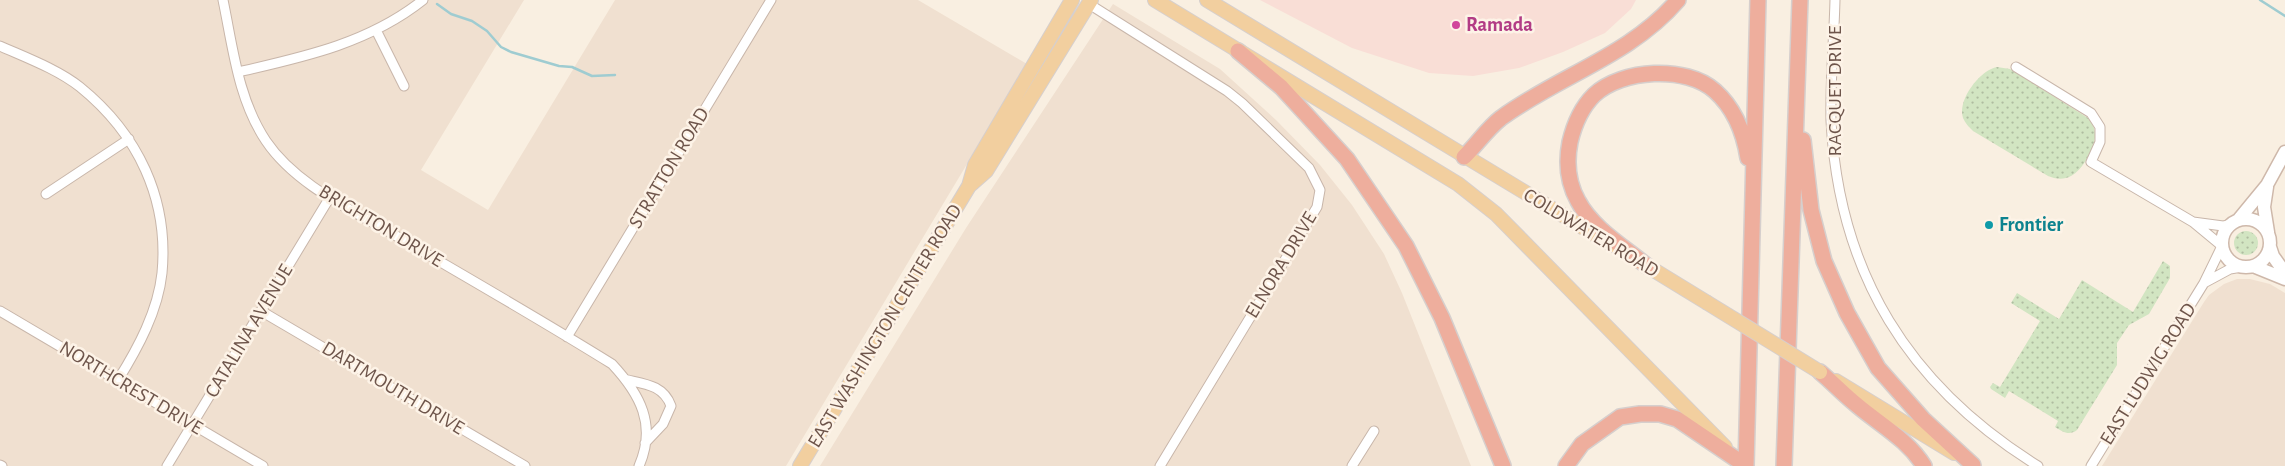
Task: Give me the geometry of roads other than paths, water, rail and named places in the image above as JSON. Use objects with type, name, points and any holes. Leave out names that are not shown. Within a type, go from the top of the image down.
[{"type":"highway","points":[[1464,157],[1499,120],[1551,87],[1626,46],[1667,13],[1678,0]]},
{"type":"highway","points":[[1742,464],[1758,0]]},
{"type":"highway","points":[[1784,466],[1800,0]]},
{"type":"highway","points":[[1238,50],[1281,87],[1347,159],[1406,246],[1442,318],[1504,466]]},
{"type":"highway","points":[[1647,266],[1599,227],[1578,202],[1568,177],[1568,151],[1574,124],[1594,95],[1619,80],[1651,72],[1689,77],[1714,90],[1736,116],[1747,153],[1752,194]]},
{"type":"highway","points":[[1797,92],[1811,210],[1824,261],[1847,313],[1878,368],[1923,419],[1974,465]]},
{"type":"highway","points":[[1820,372],[1859,407],[1885,425],[1916,452],[1924,466]]},
{"type":"highway","points":[[1566,466],[1582,444],[1620,417],[1640,414],[1660,414],[1701,429],[1742,464]]},
{"type":"main road","name":"EAST WASHINGTON CENTER ROAD","points":[[800,466],[969,186],[975,165],[1072,0]]},
{"type":"main road","name":"COLDWATER ROAD","points":[[1155,0],[1458,184],[1496,214],[1701,429]]},
{"type":"main road","name":"COLDWATER ROAD","points":[[1207,0],[1974,465]]},
{"type":"main road","name":"EAST WASHINGTON CENTER ROAD","points":[[969,186],[986,171],[1090,2]]},
{"type":"main road","points":[[2285,152],[2254,204],[2224,233],[2222,246],[2223,252],[2230,262],[2285,279]]},
{"type":"main road","points":[[2267,185],[2264,207],[2270,247],[2273,256],[2285,273]]},
{"type":"main road","points":[[2235,221],[2253,219],[2259,222],[2268,232]]},
{"type":"main road","points":[[2248,267],[2265,258],[2270,247]]},
{"type":"street","name":"BRIGHTON DRIVE","points":[[223,0],[242,92],[253,118],[267,142],[285,163],[330,197],[612,364],[628,380],[642,406],[645,417],[645,443],[639,466]]},
{"type":"street","points":[[238,72],[314,54],[363,37],[408,12],[423,0]]},
{"type":"street","name":"STRATTON ROAD","points":[[567,336],[771,0]]},
{"type":"street","name":"RACQUET DRIVE","points":[[1835,0],[1831,120],[1835,162],[1847,221],[1862,268],[1890,326],[1925,373],[1972,419],[2007,447],[2038,466]]},
{"type":"street","name":"ELNORA DRIVE","points":[[1090,2],[1228,91],[1308,168],[1320,190],[1317,207],[1160,466]]},
{"type":"street","points":[[376,30],[404,86]]},
{"type":"street","points":[[0,46],[43,66],[79,86],[108,112],[129,139],[153,184],[162,225],[162,274],[150,318],[133,356],[118,380]]},
{"type":"street","points":[[2016,67],[2091,113],[2100,127],[2100,142],[2091,162],[2192,222],[2222,246]]},
{"type":"street","points":[[46,194],[129,139]]},
{"type":"street","name":"CATALINA AVENUE","points":[[167,466],[330,197]]},
{"type":"street","points":[[2192,222],[2223,226],[2235,221]]},
{"type":"street","name":"EAST LUDWIG ROAD","points":[[2092,466],[2204,283],[2222,246]]},
{"type":"street","name":"EAST LUDWIG ROAD","points":[[2204,283],[2230,269],[2248,267]]},
{"type":"street","name":"NORTHCREST DRIVE","points":[[0,311],[263,466]]},
{"type":"street","name":"DARTMOUTH DRIVE","points":[[261,311],[525,466]]},
{"type":"street","name":"BRIGHTON DRIVE","points":[[628,380],[660,390],[666,395],[671,406],[663,424],[645,443]]},
{"type":"street","points":[[1352,466],[1374,431]]},
{"type":"waterway","points":[[2260,0],[2285,16]]},
{"type":"waterway","points":[[437,4],[451,14],[472,21],[487,31],[501,47],[511,52],[559,66],[572,67],[592,76],[615,75]]},
{"type":"place","name":"Ramada","points":[[1456,25]]},
{"type":"place","name":"Frontier","points":[[1989,225]]}]
